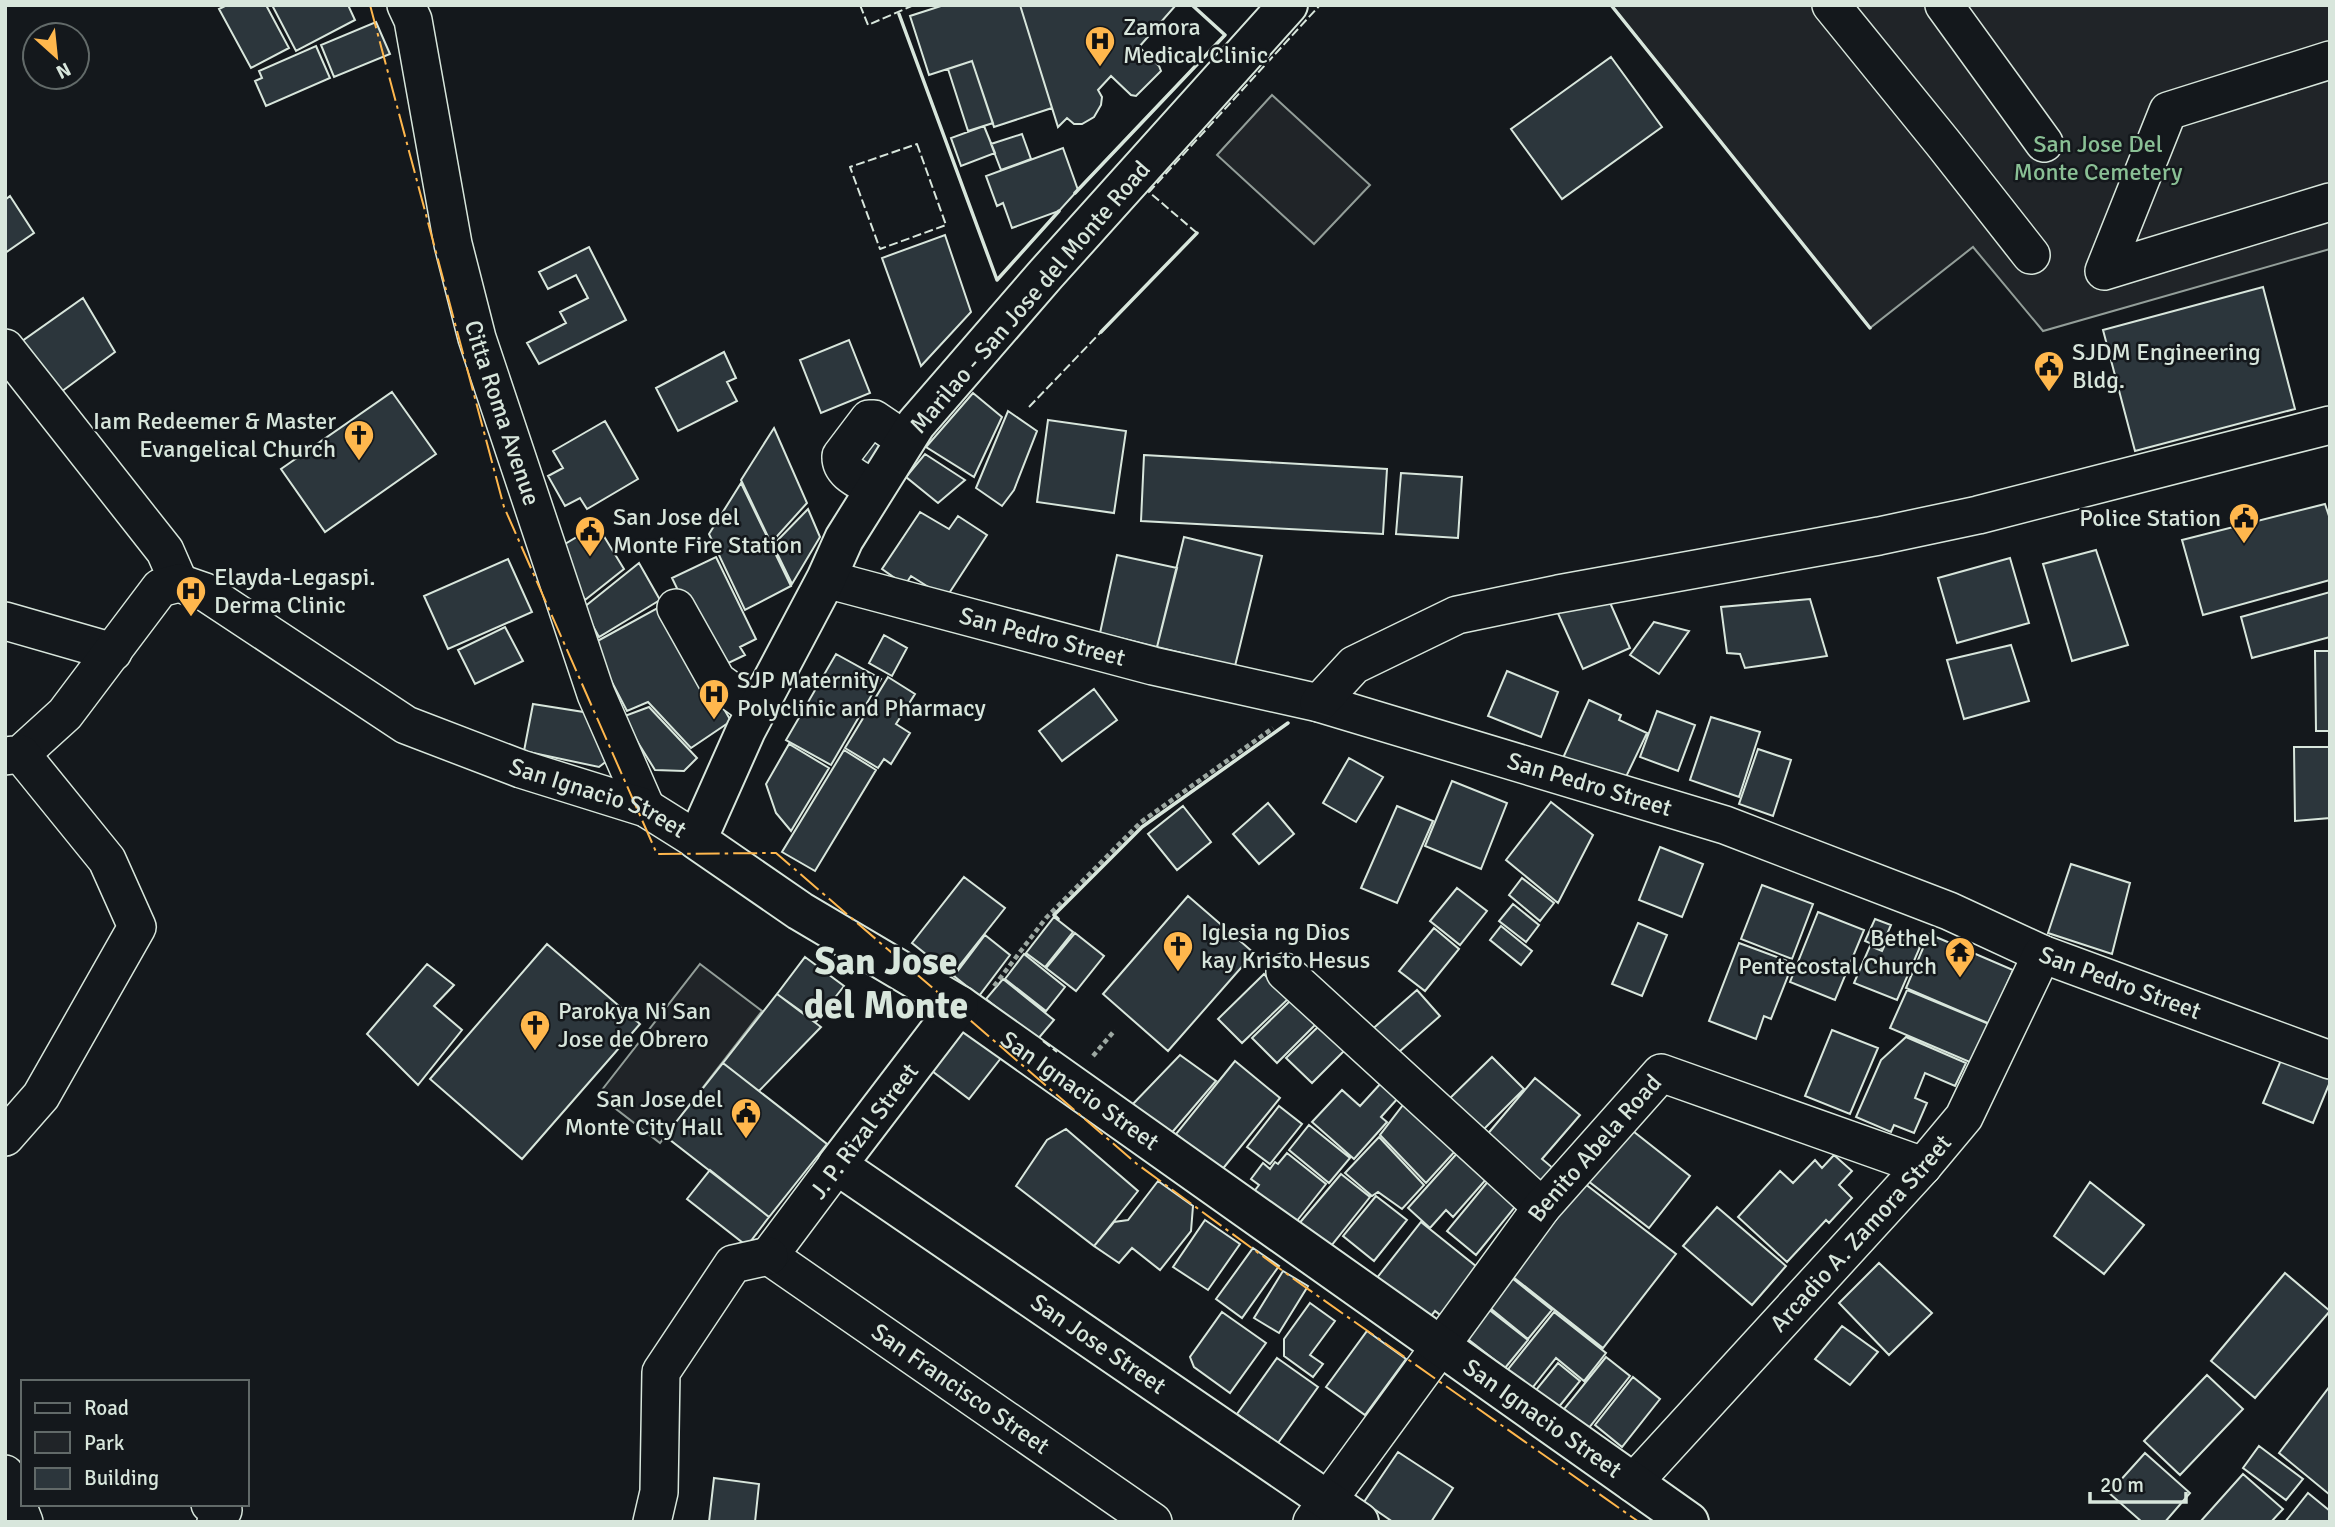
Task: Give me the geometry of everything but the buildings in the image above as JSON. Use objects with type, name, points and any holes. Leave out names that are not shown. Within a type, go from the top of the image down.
[{"type":"main road","name":"Marilao - San Jose del Monte Road","points":[[697,841],[746,730],[826,579],[844,539],[916,424],[1001,325],[1289,5]]},
{"type":"main road","name":"San Ignacio Street","points":[[697,841],[800,911],[965,1010],[1689,1522]]},
{"type":"main road","name":"J. P. Rizal Street","points":[[837,1166],[965,1010]]},
{"type":"main road","name":"San Jose Street","points":[[837,1166],[1319,1511],[1359,1522]]},
{"type":"street","name":"Citta Roma Avenue","points":[[406,5],[413,20],[453,244],[477,338],[596,694],[646,808]]},
{"type":"street","points":[[1831,5],[2031,255]]},
{"type":"street","points":[[1944,5],[2044,143]]},
{"type":"street","points":[[2330,60],[2168,111],[2104,271],[2330,202]]},
{"type":"street","points":[[5,348],[165,551],[179,583],[160,588],[65,715],[13,755],[107,860],[137,928],[41,1096],[5,1137]]},
{"type":"street","points":[[1315,702],[1354,665],[1457,615],[1979,515],[2330,425]]},
{"type":"street","name":"San Pedro Street","points":[[826,579],[1140,663],[1315,702],[1725,825],[1949,911],[2042,954],[2330,1060]]},
{"type":"street","name":"San Ignacio Street","points":[[179,583],[205,592],[406,725],[521,769],[646,808],[697,841]]},
{"type":"street","points":[[676,608],[717,681],[757,710]]},
{"type":"street","points":[[5,621],[113,652]]},
{"type":"street","name":"Arcadio A. Zamora Street","points":[[1633,1483],[1923,1166],[1964,1117],[2042,954]]},
{"type":"street","points":[[1285,972],[1542,1208]]},
{"type":"street","name":"Benito Abela Road","points":[[1319,1511],[1542,1208],[1661,1073],[1923,1166]]},
{"type":"street","name":"J. P. Rizal Street","points":[[769,1256],[837,1166]]},
{"type":"street","points":[[652,1522],[659,1492],[661,1372],[733,1264],[769,1256]]},
{"type":"street","name":"San Francisco Street","points":[[769,1256],[1153,1522]]},
{"type":"street","points":[[11,1473],[24,1522]]},
{"type":"path","points":[[965,1010],[1046,918],[1141,822],[1315,702]]},
{"type":"green space","name":"San Jose Del Monte Cemetery","points":[[1611,5],[2330,5],[2330,249],[2043,331],[1973,247],[1870,328]]},
{"type":"green space","points":[[1272,95],[1370,185],[1314,244],[1217,155]]},
{"type":"green space","points":[[700,964],[762,1011],[660,1143],[598,1095]]},
{"type":"fence","points":[[860,5],[868,25],[914,5]]},
{"type":"fence","points":[[1197,233],[1149,192],[1320,5]]},
{"type":"fence","points":[[917,144],[946,225],[880,249],[850,167],[917,144]]},
{"type":"fence","points":[[1029,407],[1101,332]]},
{"type":"fence","points":[[1043,1041],[1057,1052]]},
{"type":"wall","points":[[1075,193],[1225,35],[1192,5]]},
{"type":"wall","points":[[1611,5],[1870,328]]},
{"type":"wall","points":[[899,14],[997,280],[1059,211]]},
{"type":"wall","points":[[1101,332],[1197,233]]},
{"type":"wall","points":[[1058,919],[1054,915],[1142,827],[1288,723]]},
{"type":"power","points":[[370,5],[504,507],[657,854],[776,853],[1137,1164],[1298,1282],[1639,1522]]},
{"type":"place","name":"Zamora Medical Clinic","points":[[1100,68]]},
{"type":"place","name":"SJDM Engineering Bldg.","points":[[2049,393]]},
{"type":"place","name":"Iam Redeemer & Master Evangelical Church","points":[[359,462]]},
{"type":"place","name":"Police Station","points":[[2244,545]]},
{"type":"place","name":"San Jose del Monte Fire Station","points":[[590,558]]},
{"type":"place","name":"Elayda-Legaspi. Derma Clinic","points":[[191,618]]},
{"type":"place","name":"SJP Maternity Polyclinic and Pharmacy","points":[[714,721]]},
{"type":"place","name":"Iglesia ng Dios kay Kristo Hesus","points":[[1178,973]]},
{"type":"place","name":"Bethel Pentecostal Church","points":[[1960,979]]},
{"type":"place","name":"Parokya Ni San Jose de Obrero","points":[[535,1052]]},
{"type":"place","name":"San Jose del Monte City Hall","points":[[746,1140]]},
{"type":"district","name":"San Jose del Monte","points":[[886,983]]}]
